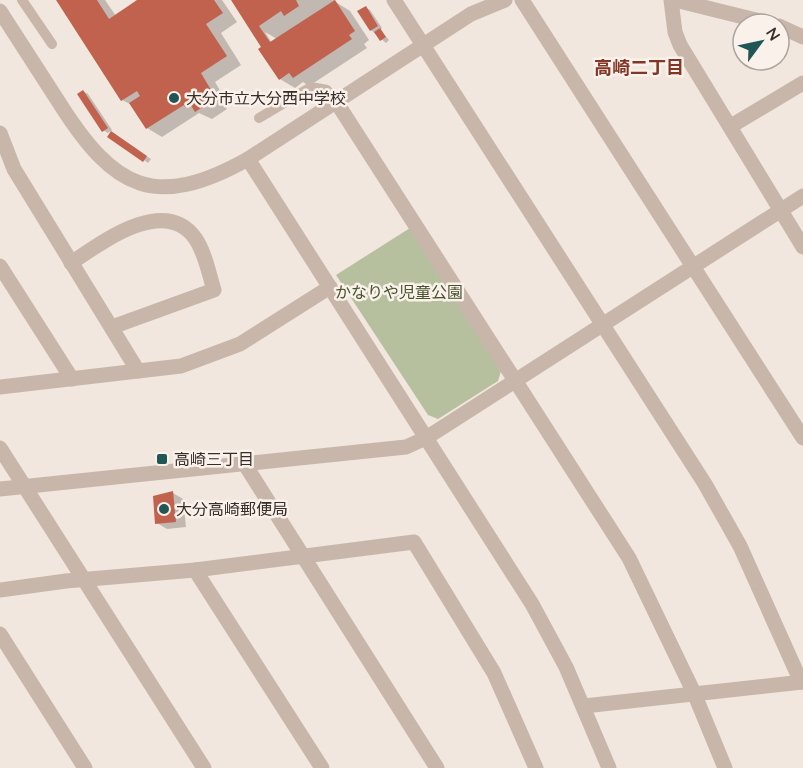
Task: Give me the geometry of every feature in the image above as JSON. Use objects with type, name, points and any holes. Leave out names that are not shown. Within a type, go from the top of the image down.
[{"type":"street","points":[[394,0],[705,484],[740,546],[802,682],[584,706]]},
{"type":"street","points":[[0,11],[79,135],[104,163],[117,173],[147,185],[175,187],[203,181],[248,159],[471,14],[505,0]]},
{"type":"street","points":[[522,0],[803,438]]},
{"type":"street","points":[[731,14],[673,0],[674,26],[680,45],[783,210],[803,247]]},
{"type":"street","points":[[731,126],[803,83]]},
{"type":"street","points":[[337,103],[629,558],[694,693],[725,768]]},
{"type":"street","points":[[0,134],[15,169],[138,371]]},
{"type":"street","points":[[248,159],[532,604],[584,706],[609,768]]},
{"type":"street","points":[[0,489],[406,447],[426,438],[803,196]]},
{"type":"street","points":[[71,263],[117,232],[158,219],[183,227],[197,241],[214,290],[112,327]]},
{"type":"street","points":[[0,266],[72,379]]},
{"type":"street","points":[[0,387],[181,366],[225,351],[330,287]]},
{"type":"street","points":[[0,448],[204,768]]},
{"type":"street","points":[[244,463],[437,768]]},
{"type":"street","points":[[0,590],[195,570],[414,542],[494,673],[536,768]]},
{"type":"street","points":[[195,570],[322,768]]},
{"type":"street","points":[[0,634],[85,768]]},
{"type":"lane","points":[[22,0],[52,44]]},
{"type":"lane","points":[[259,118],[311,87],[327,90],[337,103]]},
{"type":"green space","name":"かなりや児童公園","points":[[410,228],[501,371],[498,381],[438,419],[428,415],[336,275]]},
{"type":"building","points":[[56,0],[97,0],[109,19],[137,0],[214,0],[223,13],[206,24],[227,56],[201,73],[211,90],[208,92],[213,100],[195,112],[190,104],[185,107],[184,105],[146,129],[129,103],[140,96],[137,91],[121,101]]},
{"type":"building","points":[[231,0],[296,0],[299,6],[284,16],[281,11],[259,26],[270,42],[335,0],[355,31],[349,35],[352,39],[293,78],[289,73],[279,80],[258,49],[261,47]]},
{"type":"building","points":[[366,6],[378,26],[370,31],[357,11]]},
{"type":"building","points":[[380,28],[386,37],[380,41],[374,32]]},
{"type":"building","points":[[83,90],[108,128],[102,132],[77,94]]},
{"type":"building","points":[[111,131],[147,156],[143,162],[107,137]]},
{"type":"building","name":"大分高崎郵便局","points":[[173,491],[176,522],[155,524],[153,496]]},
{"type":"place","name":"大分市立大分西中学校","points":[[174,98]]},
{"type":"place","name":"高崎三丁目","points":[[162,459]]},
{"type":"place","name":"大分高崎郵便局","points":[[164,509]]},
{"type":"district","name":"高崎二丁目","points":[[639,67]]}]
